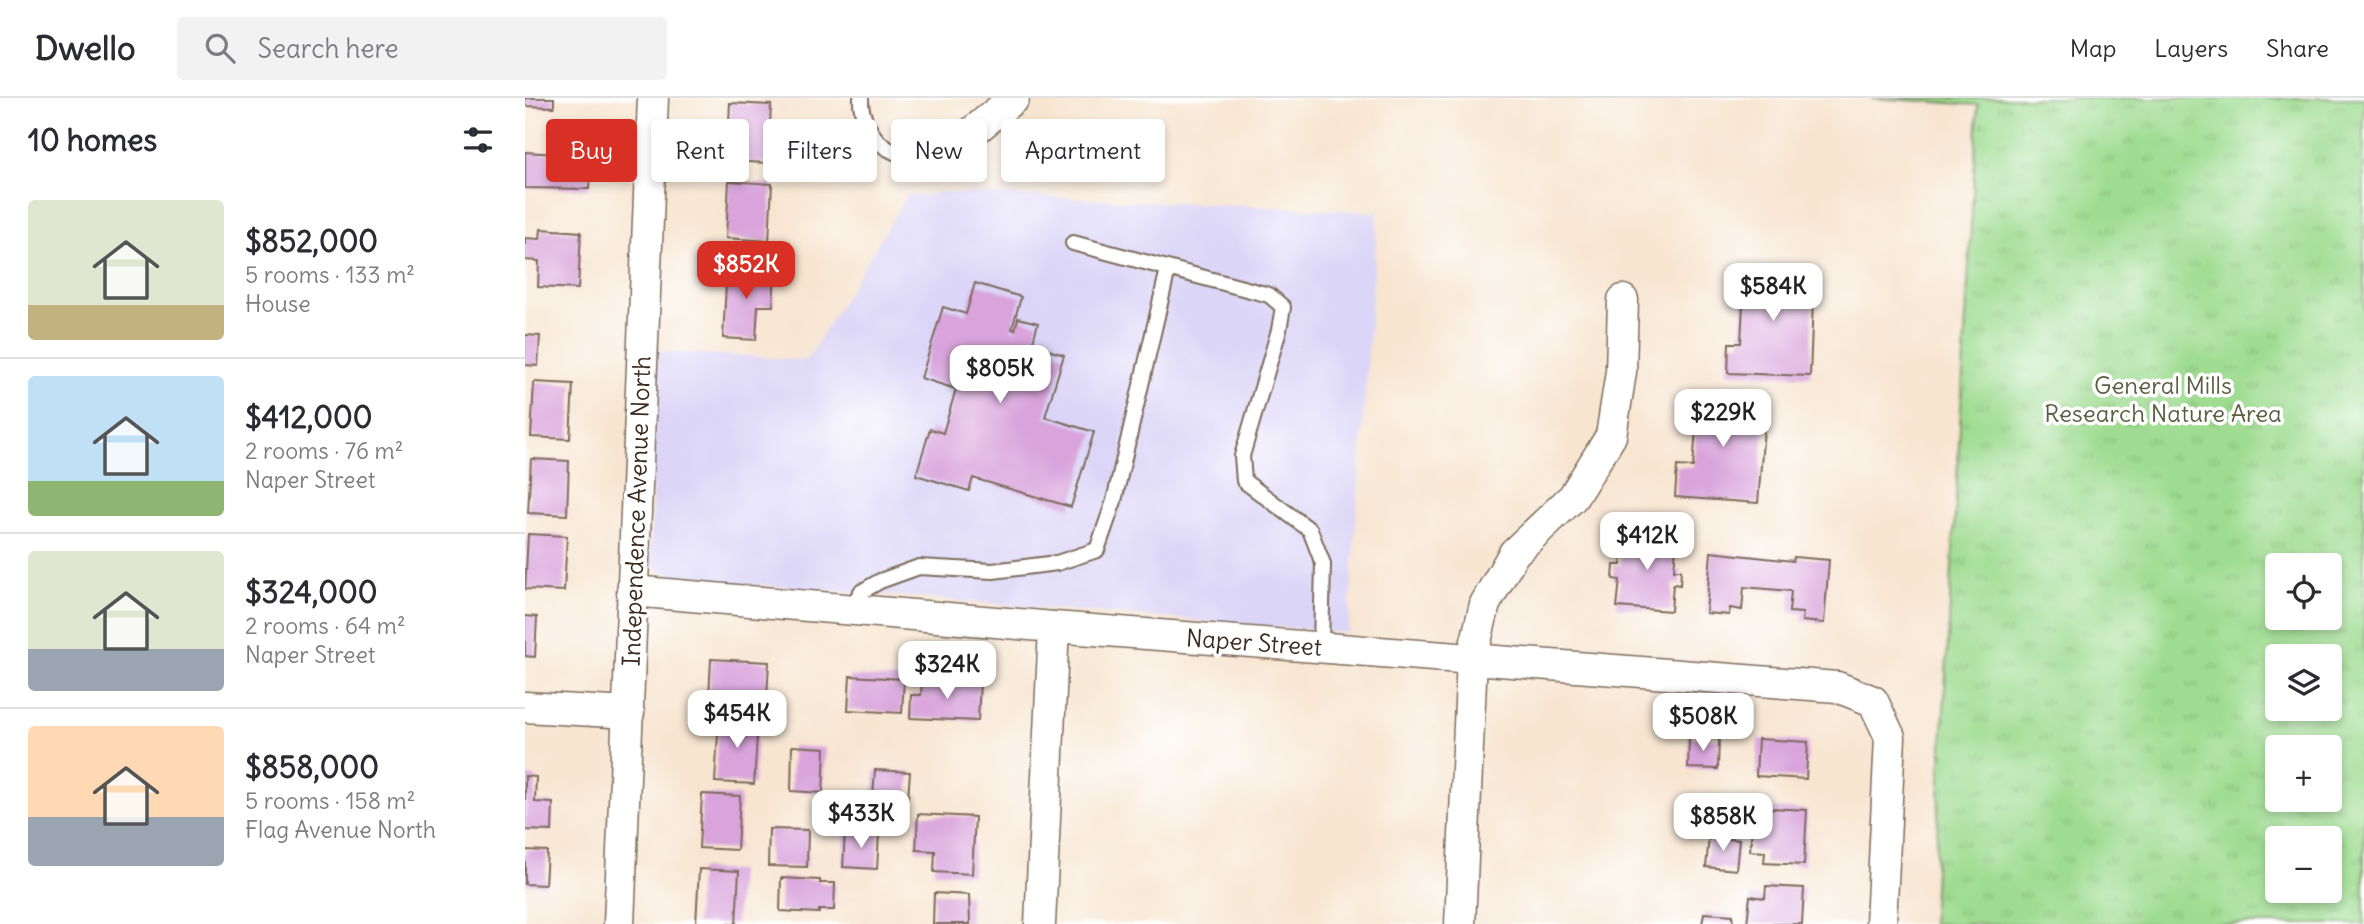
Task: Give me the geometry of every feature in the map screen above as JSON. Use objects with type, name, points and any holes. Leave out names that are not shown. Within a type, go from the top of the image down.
[{"type":"street","name":"Independence Avenue North","points":[[619,924],[653,98]]},
{"type":"street","points":[[987,120],[1014,98]]},
{"type":"street","points":[[1460,924],[1472,658],[1485,604],[1514,553],[1573,497],[1611,436],[1621,372],[1623,300]]},
{"type":"street","name":"Naper Street","points":[[632,591],[1321,648],[1837,687],[1873,701],[1889,737],[1881,924]]},
{"type":"street","points":[[1040,924],[1054,626]]},
{"type":"street","points":[[525,707],[629,713]]},
{"type":"lane","points":[[861,98],[864,118],[884,147],[891,150]]},
{"type":"lane","points":[[1073,243],[1269,295],[1283,307],[1279,330],[1242,456],[1244,481],[1310,530],[1323,564],[1321,648]]},
{"type":"lane","points":[[851,609],[861,592],[880,580],[919,567],[993,571],[1057,563],[1097,550],[1114,501],[1168,269]]},
{"type":"shaded area","points":[[938,192],[1378,212],[1348,633],[677,578],[659,570],[650,561],[657,351],[807,360],[907,195],[923,196]]},
{"type":"green space","name":"General Mills Research Nature Area","points":[[1870,98],[2364,98],[2364,924],[1932,924],[1978,105]]},
{"type":"building","points":[[525,98],[554,98],[554,107],[525,106]]},
{"type":"building","points":[[730,103],[771,105],[770,119],[763,119],[763,163],[749,162],[749,119],[729,119]]},
{"type":"building","points":[[525,152],[546,153],[546,182],[589,182],[589,189],[525,188]]},
{"type":"building","points":[[729,182],[772,184],[769,241],[726,238]]},
{"type":"building","points":[[541,229],[581,232],[578,289],[538,287],[539,261],[525,260],[525,238],[540,239]]},
{"type":"building","points":[[727,267],[775,270],[773,306],[758,306],[756,340],[723,338]]},
{"type":"building","points":[[1733,270],[1814,274],[1810,376],[1728,373],[1729,343],[1741,343],[1743,302],[1732,301]]},
{"type":"building","points":[[975,283],[1021,297],[1012,329],[1015,330],[1018,318],[1038,323],[1032,345],[1064,355],[1045,417],[1094,432],[1071,507],[973,478],[969,491],[916,475],[930,429],[943,433],[956,389],[921,378],[943,307],[966,314]]},
{"type":"building","points":[[525,335],[540,336],[538,366],[525,365]]},
{"type":"building","points":[[534,382],[573,384],[570,439],[531,437]]},
{"type":"building","points":[[1683,395],[1766,402],[1758,503],[1675,497],[1677,466],[1693,467],[1696,428],[1681,426]]},
{"type":"building","points":[[531,459],[569,461],[567,515],[528,513]]},
{"type":"building","points":[[1623,532],[1677,536],[1674,570],[1681,570],[1680,585],[1673,584],[1671,611],[1617,607],[1620,580],[1613,579],[1614,565],[1621,565]]},
{"type":"building","points":[[528,534],[567,536],[564,591],[525,589]]},
{"type":"building","points":[[1711,552],[1793,561],[1794,557],[1829,560],[1824,623],[1802,621],[1803,613],[1789,612],[1791,591],[1744,587],[1742,610],[1730,608],[1729,615],[1706,613]]},
{"type":"building","points":[[525,616],[537,617],[535,657],[525,656]]},
{"type":"building","points":[[711,659],[769,662],[767,700],[709,697]]},
{"type":"building","points":[[850,676],[904,679],[902,713],[848,710]]},
{"type":"building","points":[[922,679],[980,682],[978,721],[910,718],[911,695],[921,695]]},
{"type":"building","points":[[719,717],[758,719],[754,784],[715,782]]},
{"type":"building","points":[[1689,737],[1719,739],[1718,769],[1688,768]]},
{"type":"building","points":[[1758,739],[1808,742],[1806,779],[1756,776]]},
{"type":"building","points":[[792,746],[825,748],[823,793],[791,791]]},
{"type":"building","points":[[875,770],[910,772],[908,798],[873,796]]},
{"type":"building","points":[[525,776],[536,777],[535,802],[553,803],[552,831],[525,830]]},
{"type":"building","points":[[702,794],[740,796],[737,850],[699,848]]},
{"type":"building","points":[[1768,808],[1807,810],[1804,865],[1764,863],[1765,852],[1750,851],[1752,826],[1767,827]]},
{"type":"building","points":[[918,814],[975,817],[972,874],[934,872],[935,851],[916,850]]},
{"type":"building","points":[[769,829],[808,830],[807,867],[768,866]]},
{"type":"building","points":[[845,832],[879,833],[877,869],[843,867]]},
{"type":"building","points":[[1709,837],[1739,840],[1736,870],[1706,867]]},
{"type":"building","points":[[525,850],[547,851],[545,885],[525,884]]},
{"type":"building","points":[[699,869],[739,871],[736,924],[696,924]]},
{"type":"building","points":[[781,878],[835,883],[834,910],[819,910],[819,913],[780,911]]},
{"type":"building","points":[[1766,886],[1804,888],[1802,924],[1747,924],[1750,896],[1765,898]]},
{"type":"building","points":[[934,893],[969,895],[970,924],[933,924]]},
{"type":"building","points":[[1704,913],[1733,915],[1733,924],[1702,924]]}]
